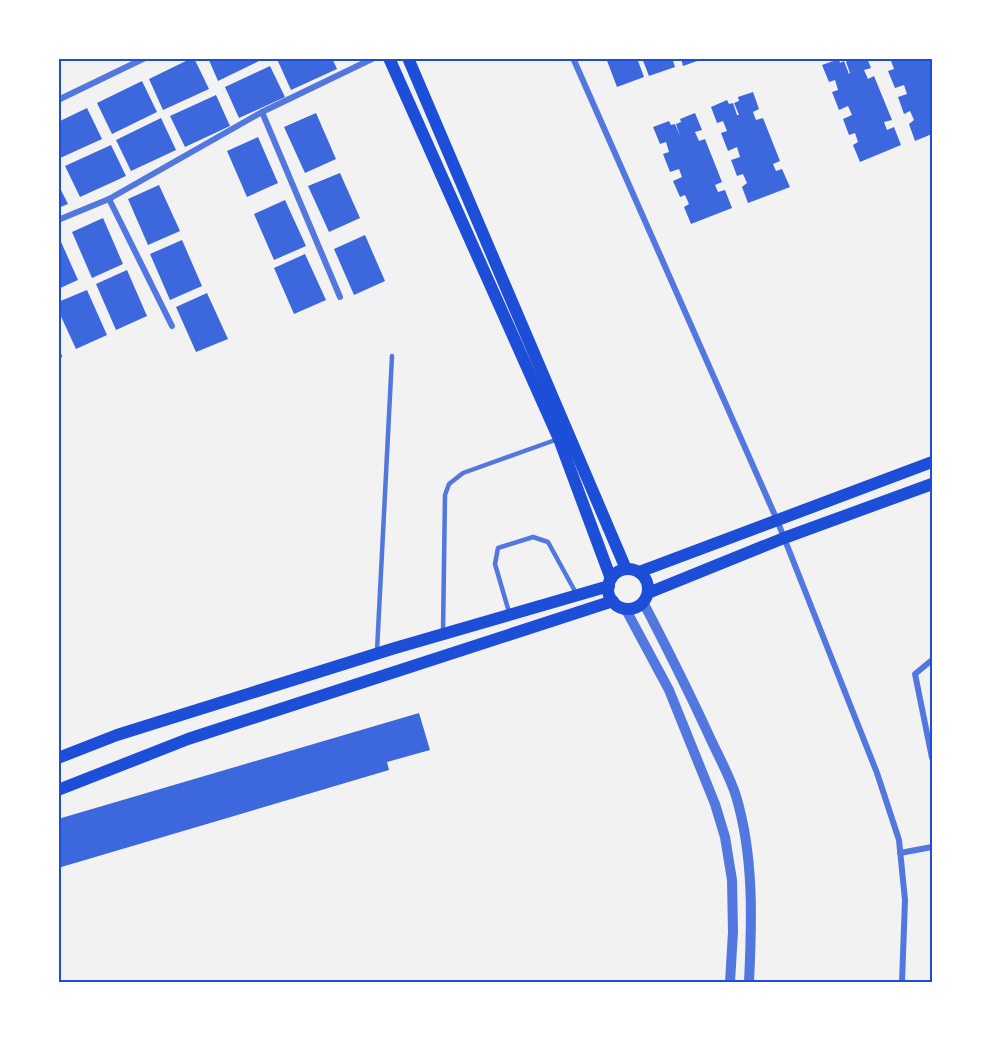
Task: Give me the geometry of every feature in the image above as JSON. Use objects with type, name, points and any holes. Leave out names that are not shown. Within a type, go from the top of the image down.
[{"type":"main road","points":[[389,58],[559,439],[610,583],[610,597],[613,602],[625,608],[636,607],[645,598],[784,538],[933,484]]},
{"type":"main road","points":[[408,58],[626,569]]},
{"type":"main road","points":[[639,572],[933,462]]},
{"type":"main road","points":[[58,758],[117,735],[377,654],[577,596],[610,583],[619,571],[626,569],[635,570],[643,575],[648,583],[645,598]]},
{"type":"main road","points":[[58,790],[188,739],[613,602]]},
{"type":"street","points":[[58,100],[145,58]]},
{"type":"street","points":[[58,220],[108,199],[262,112],[374,58]]},
{"type":"street","points":[[573,58],[777,520],[877,773],[899,840],[905,900],[902,982]]},
{"type":"street","points":[[262,112],[340,297]]},
{"type":"street","points":[[108,199],[172,326]]},
{"type":"street","points":[[645,598],[736,795],[745,832],[750,879],[749,982]]},
{"type":"street","points":[[625,608],[669,690],[715,804],[725,837],[732,880],[733,932],[730,982]]},
{"type":"street","points":[[933,660],[915,674],[933,758]]},
{"type":"street","points":[[900,853],[933,848]]},
{"type":"lane","points":[[377,654],[392,356]]},
{"type":"lane","points":[[443,635],[445,495],[449,484],[463,473],[559,439]]},
{"type":"lane","points":[[510,615],[495,564],[498,548],[533,537],[548,542],[577,596]]},
{"type":"building","points":[[192,58],[209,89],[163,110],[149,79]]},
{"type":"building","points":[[208,58],[265,58],[218,81]]},
{"type":"building","points":[[278,58],[332,58],[337,69],[291,90]]},
{"type":"building","points":[[606,58],[637,58],[644,77],[617,87]]},
{"type":"building","points":[[642,58],[672,58],[675,67],[649,76]]},
{"type":"building","points":[[681,58],[703,58],[703,59],[683,66]]},
{"type":"building","points":[[850,58],[867,58],[871,68],[864,70],[868,79],[874,76],[892,120],[884,122],[887,130],[894,127],[901,145],[860,162],[853,145],[858,142],[855,133],[849,135],[843,119],[852,115],[848,106],[839,110],[832,92],[838,90],[835,80],[829,82],[822,65],[839,59],[840,63],[844,61],[849,74],[846,62]]},
{"type":"building","points":[[890,58],[931,58],[932,134],[915,141],[909,124],[914,120],[910,111],[904,114],[898,97],[907,94],[904,85],[895,88],[888,71],[894,69]]},
{"type":"building","points":[[270,66],[285,97],[239,118],[225,87]]},
{"type":"building","points":[[142,81],[157,112],[112,134],[97,103]]},
{"type":"building","points":[[753,92],[759,109],[753,112],[756,120],[763,118],[780,161],[773,164],[776,171],[782,169],[790,187],[748,203],[742,187],[747,183],[743,174],[737,176],[731,160],[740,157],[737,147],[728,151],[721,133],[727,131],[723,121],[717,123],[711,107],[727,100],[729,104],[733,103],[739,115],[734,103],[739,101],[738,97]]},
{"type":"building","points":[[216,95],[230,126],[185,147],[170,116]]},
{"type":"building","points":[[87,108],[102,139],[58,159],[58,122]]},
{"type":"building","points":[[316,113],[336,159],[305,173],[284,127]]},
{"type":"building","points":[[695,113],[702,130],[695,132],[699,141],[705,139],[722,182],[715,185],[718,192],[725,190],[732,208],[691,224],[684,207],[689,204],[685,195],[680,197],[673,181],[682,177],[679,169],[670,172],[663,154],[669,152],[666,142],[660,144],[653,127],[669,121],[671,125],[675,124],[680,136],[676,124],[681,122],[680,119]]},
{"type":"building","points":[[161,118],[176,150],[131,171],[116,140]]},
{"type":"building","points":[[258,137],[278,183],[247,197],[227,151]]},
{"type":"building","points":[[111,145],[126,176],[80,197],[65,166]]},
{"type":"building","points":[[340,173],[360,218],[329,232],[308,186]]},
{"type":"building","points":[[58,184],[68,204],[58,208]]},
{"type":"building","points":[[159,185],[180,231],[148,245],[128,199]]},
{"type":"building","points":[[285,200],[306,246],[274,260],[254,214]]},
{"type":"building","points":[[103,218],[123,264],[92,278],[72,232]]},
{"type":"building","points":[[58,235],[78,280],[58,289]]},
{"type":"building","points":[[365,235],[385,281],[354,295],[334,249]]},
{"type":"building","points":[[182,240],[202,286],[170,300],[150,254]]},
{"type":"building","points":[[305,254],[326,300],[294,314],[274,268]]},
{"type":"building","points":[[127,270],[147,316],[116,330],[96,284]]},
{"type":"building","points":[[87,290],[107,335],[76,349],[58,310],[58,302]]},
{"type":"building","points":[[207,293],[228,339],[196,352],[176,307]]},
{"type":"building","points":[[419,713],[430,750],[387,762],[389,770],[58,868],[58,819]]}]
